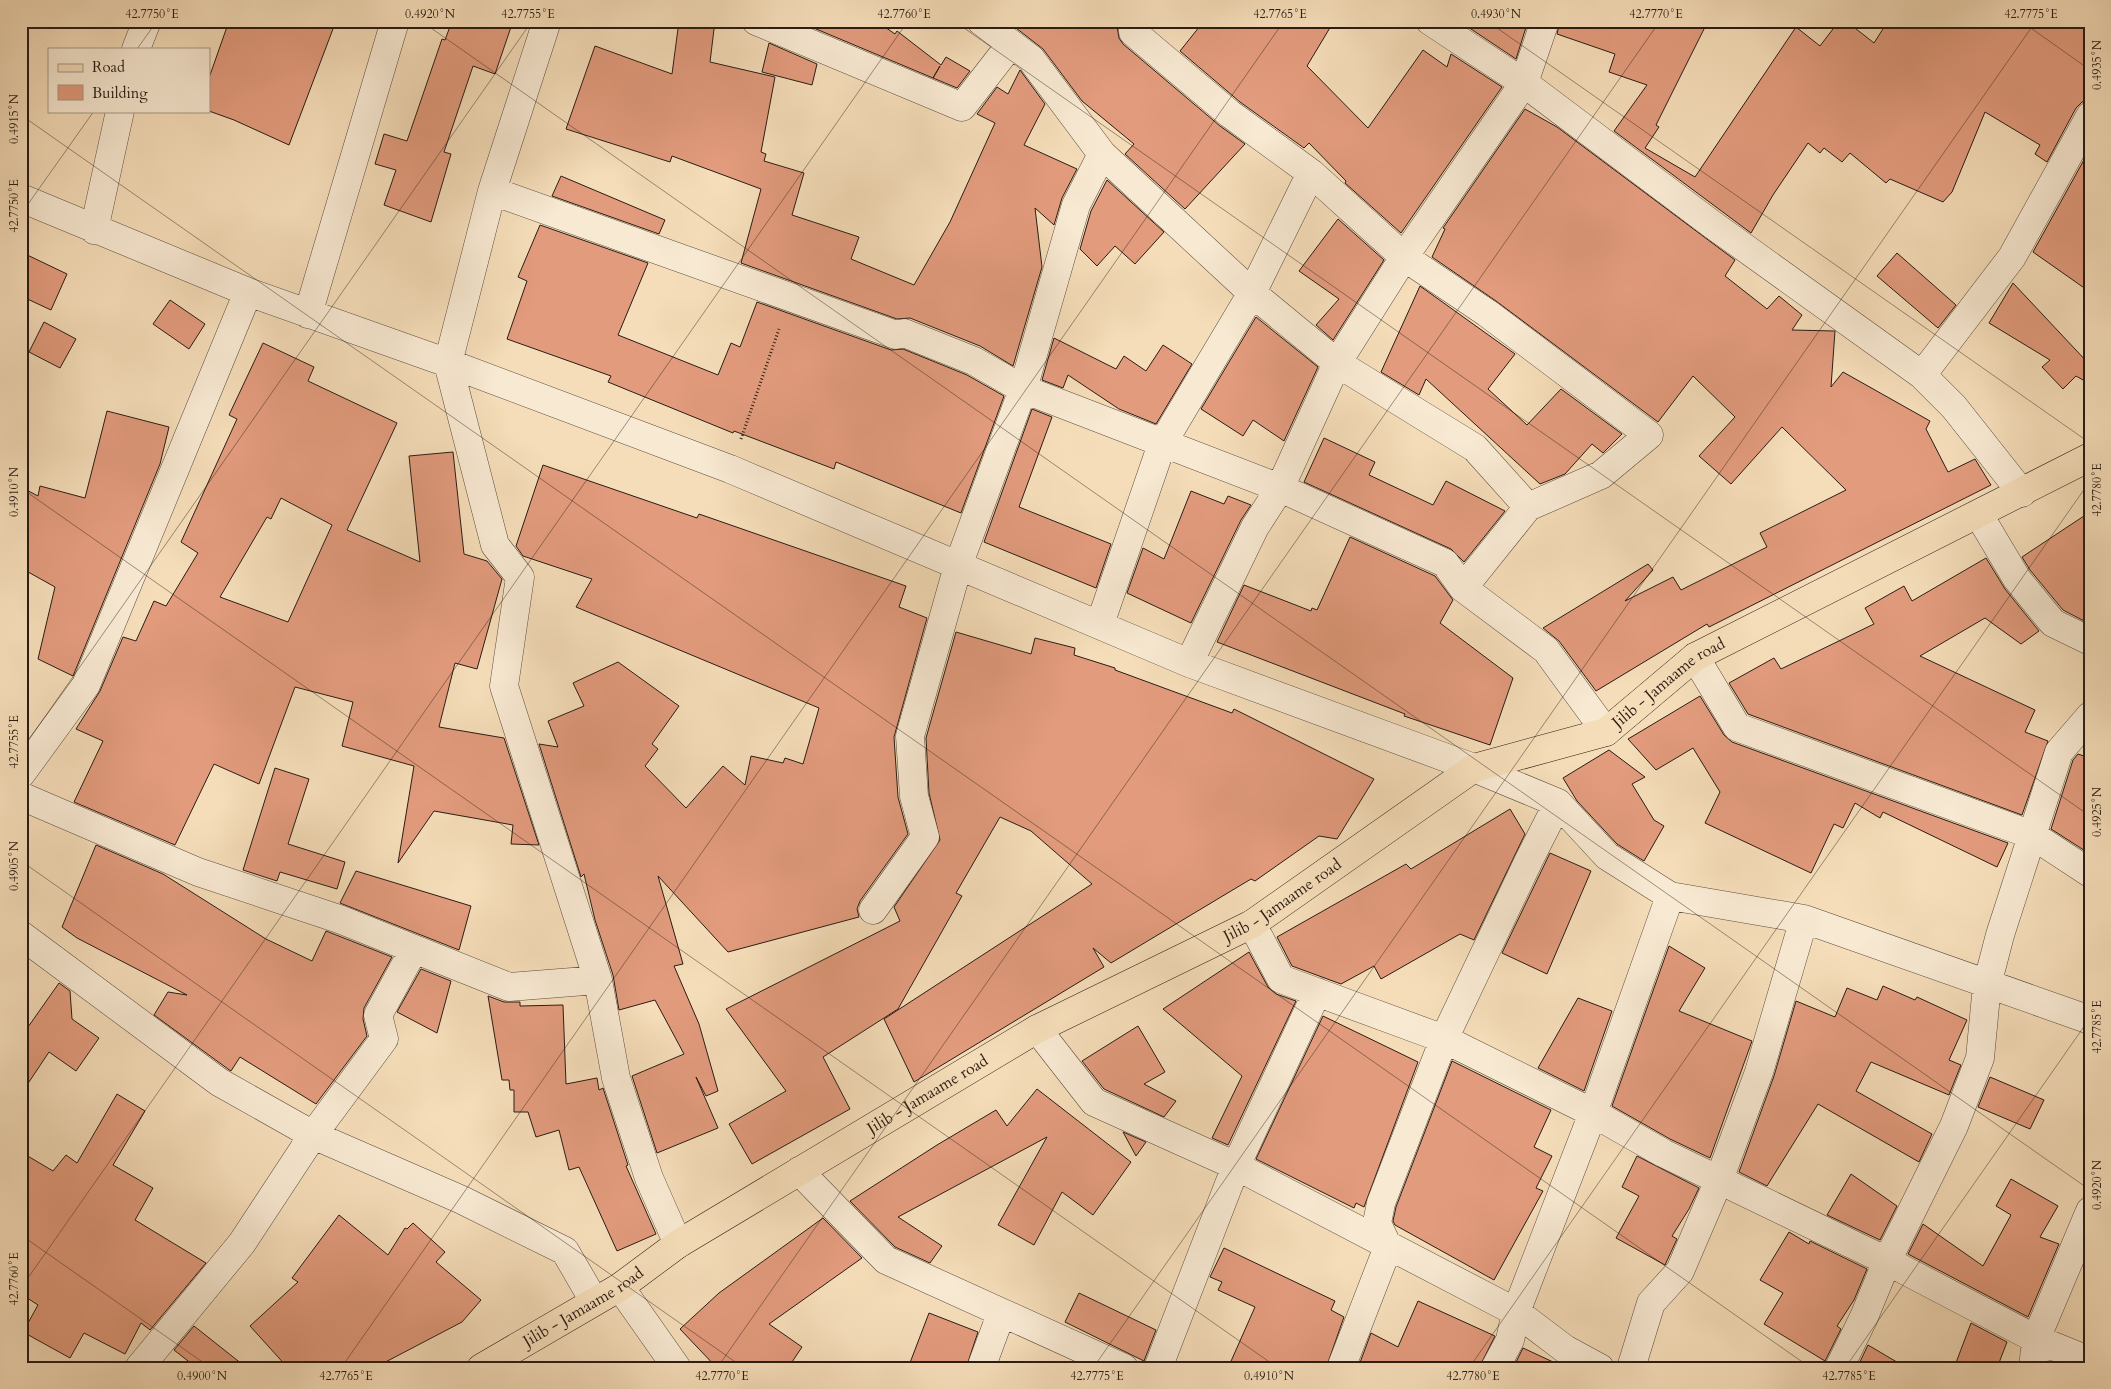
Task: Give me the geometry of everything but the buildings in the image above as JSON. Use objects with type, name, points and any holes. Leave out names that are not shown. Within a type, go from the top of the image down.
[{"type":"main road","name":"Jilib - Jamaame road","points":[[481,1368],[620,1287],[678,1244],[1037,1029],[1252,924],[1474,768],[1606,732],[1695,657],[1979,515],[2090,457]]},
{"type":"street","points":[[136,48],[147,21]]},
{"type":"street","points":[[308,314],[394,21]]},
{"type":"street","points":[[547,21],[492,191],[448,363],[495,545],[520,577],[504,686],[598,980],[616,1078],[649,1178],[678,1244]]},
{"type":"street","points":[[756,21],[962,108],[1011,44]]},
{"type":"street","points":[[982,21],[1032,59],[1102,154],[1252,293],[1338,363],[1474,448],[1528,507]]},
{"type":"street","points":[[1133,21],[1133,32],[1230,114],[1311,174],[1404,257],[1487,313],[1649,435],[1601,475],[1528,507],[1463,588]]},
{"type":"street","points":[[1430,21],[1524,83],[1714,225],[1922,375],[1954,407],[2022,493]]},
{"type":"street","points":[[1189,663],[1255,527],[1280,488],[1338,363],[1404,257],[1524,83],[1545,21]]},
{"type":"street","points":[[94,230],[120,112]]},
{"type":"street","points":[[1922,375],[2012,257],[2090,116]]},
{"type":"street","points":[[873,910],[925,836],[914,796],[910,736],[958,566],[1023,390],[1076,205],[1102,154]]},
{"type":"street","points":[[1100,624],[1162,444],[1252,293],[1311,174]]},
{"type":"street","points":[[492,191],[896,335],[904,333],[974,361],[1023,390],[1280,488],[1445,563],[1463,588],[1546,650],[1606,732]]},
{"type":"street","points":[[21,198],[94,230],[248,292],[448,363],[730,469],[1189,663],[1474,768],[1558,803],[1607,856],[1670,896],[1804,919],[2090,1020]]},
{"type":"street","points":[[21,774],[86,685],[248,292]]},
{"type":"street","points":[[1979,515],[2017,579],[2053,624],[2090,641]]},
{"type":"street","points":[[1695,657],[1737,727],[2032,835],[2090,874]]},
{"type":"street","points":[[1839,1368],[1864,1317],[1887,1261],[1954,1126],[1980,1058],[1987,985],[2000,935],[2059,752],[2090,716]]},
{"type":"street","points":[[21,796],[198,872],[339,919],[509,987],[598,980]]},
{"type":"street","points":[[1341,1368],[1388,1247],[1377,1223],[1381,1203],[1444,1039],[1558,803]]},
{"type":"street","points":[[1495,1368],[1510,1340],[1516,1312],[1593,1113],[1670,896]]},
{"type":"street","points":[[1631,1368],[1651,1304],[1680,1271],[1719,1180],[1760,1072],[1804,919]]},
{"type":"street","points":[[1252,924],[1281,979],[1444,1039],[1593,1113],[1663,1153],[1887,1261],[2036,1340],[2090,1361]]},
{"type":"street","points":[[21,935],[219,1082],[313,1135],[462,1200],[565,1251],[594,1301]]},
{"type":"street","points":[[139,1368],[242,1243],[313,1135],[384,1039],[378,1015],[414,949]]},
{"type":"street","points":[[1158,1368],[1236,1166],[1318,992]]},
{"type":"street","points":[[1037,1029],[1094,1102],[1236,1166],[1388,1247],[1516,1312],[1565,1349],[1600,1368]]},
{"type":"street","points":[[799,1172],[886,1260],[1001,1314],[1124,1368]]},
{"type":"street","points":[[2032,1368],[2036,1340],[2090,1211]]},
{"type":"street","points":[[620,1287],[677,1368]]},
{"type":"street","points":[[981,1368],[1001,1314]]},
{"type":"path","points":[[730,469],[790,298]]}]
